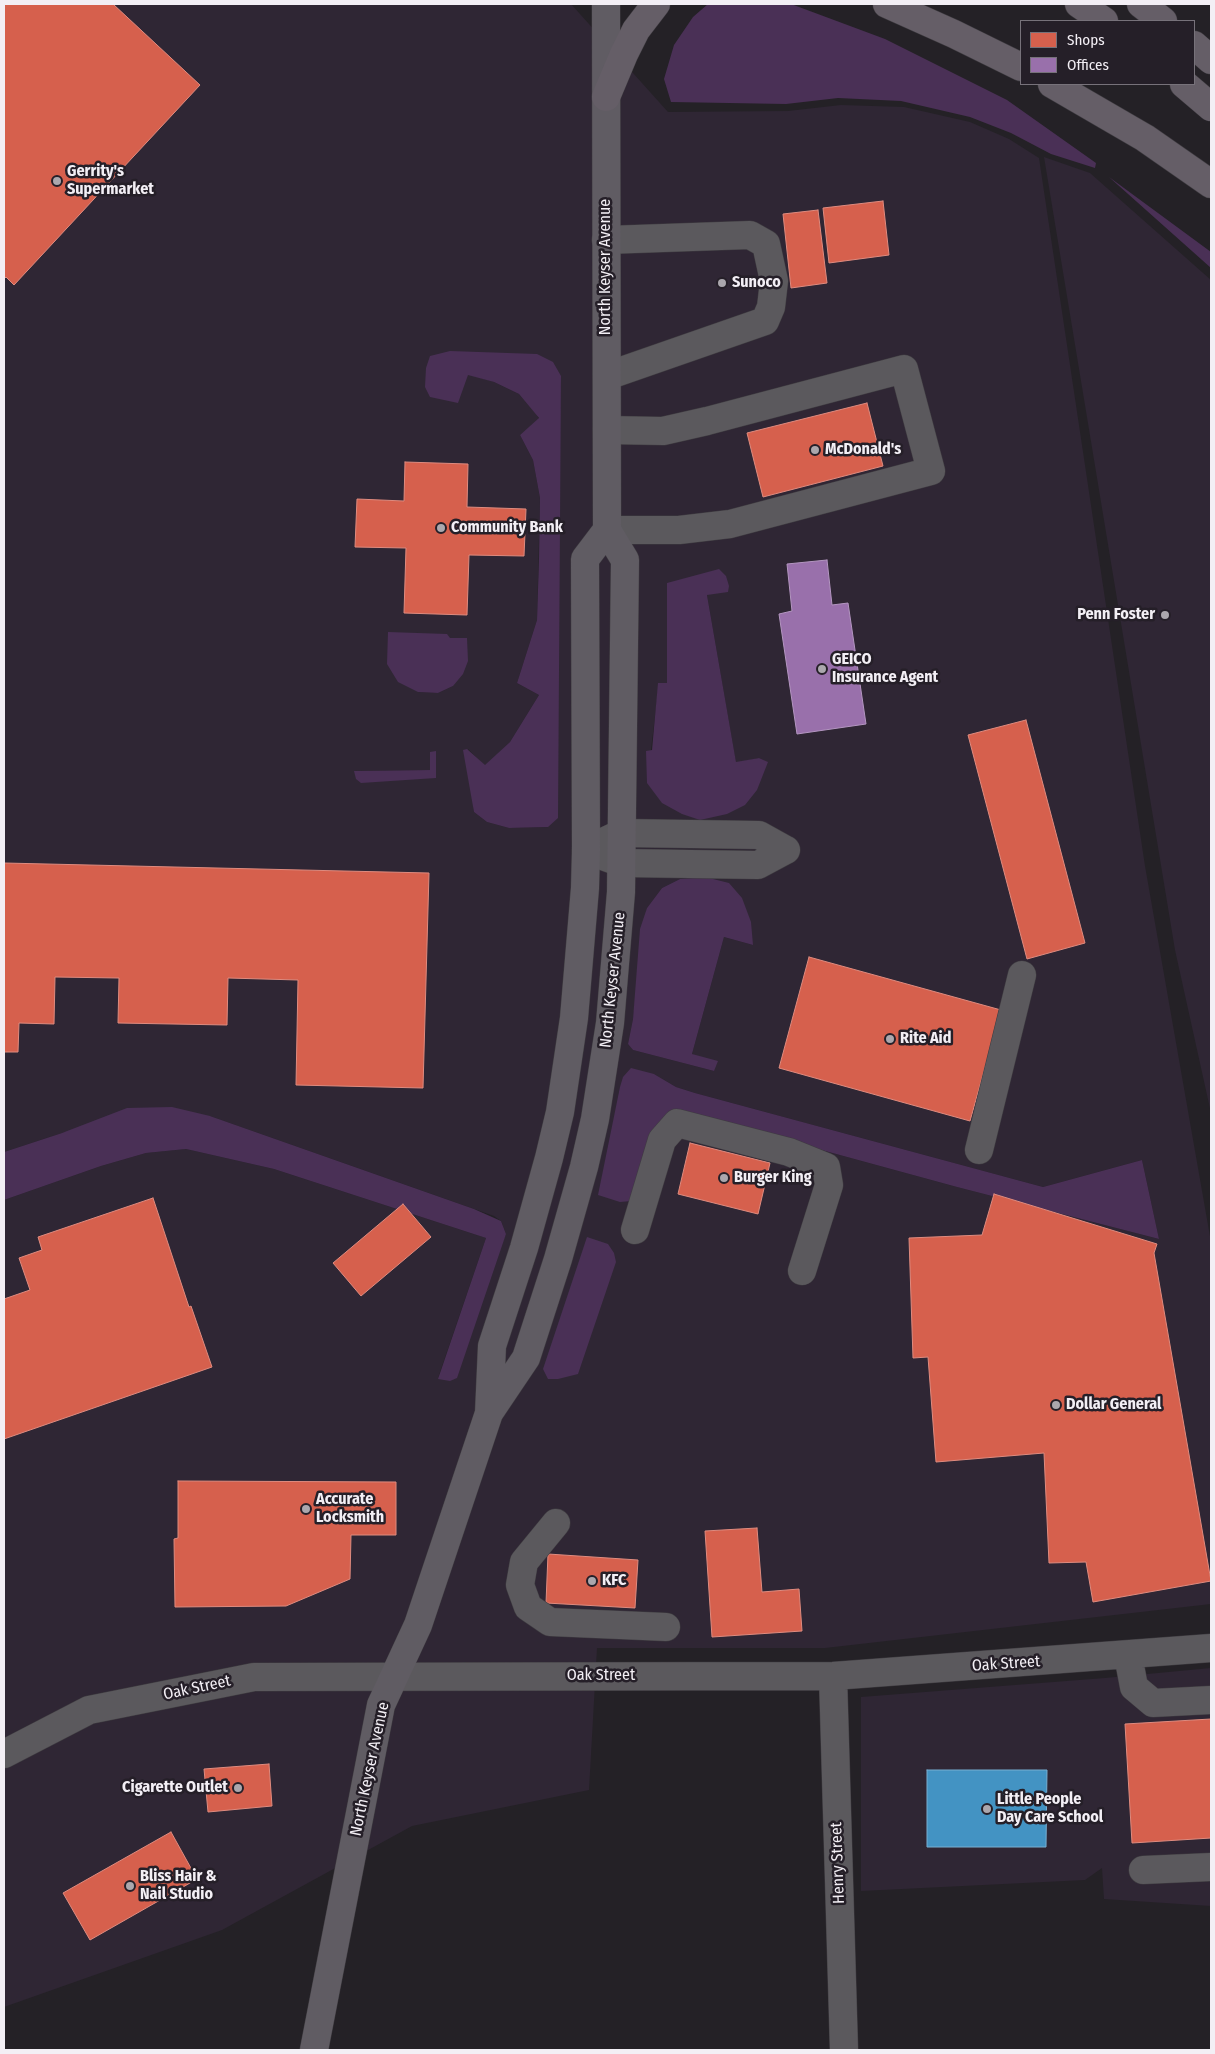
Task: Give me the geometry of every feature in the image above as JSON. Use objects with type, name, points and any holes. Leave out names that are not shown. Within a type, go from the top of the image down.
[{"type":"highway","points":[[606,97],[636,30],[656,4]]},
{"type":"highway","points":[[887,4],[1020,67]]},
{"type":"highway","points":[[1079,4],[1103,20]]},
{"type":"highway","points":[[1140,4],[1162,20]]},
{"type":"highway","points":[[1195,46],[1211,60]]},
{"type":"highway","points":[[1054,85],[1145,138],[1211,184]]},
{"type":"highway","points":[[1185,85],[1211,107]]},
{"type":"main road","name":"North Keyser Avenue","points":[[314,2050],[381,1705],[418,1625],[489,1413],[526,1358],[558,1259],[584,1167],[595,1119],[610,1022],[622,863],[625,560],[607,530],[606,4]]},
{"type":"main road","name":"North Keyser Avenue","points":[[489,1413],[492,1346],[550,1158],[563,1094],[574,1018],[580,966],[586,850],[585,559],[607,530]]},
{"type":"street","points":[[606,240],[750,234],[766,244],[774,281],[772,307],[764,321],[607,376]]},
{"type":"street","points":[[607,430],[663,431],[707,422],[904,369],[931,471],[730,524],[679,530],[607,530]]},
{"type":"street","points":[[622,833],[758,835],[786,850],[758,865],[622,863],[586,850],[622,833]]},
{"type":"street","points":[[979,1150],[1022,974]]},
{"type":"street","points":[[635,1230],[662,1140],[677,1123],[789,1152],[826,1167],[829,1185],[802,1271]]},
{"type":"street","points":[[556,1523],[524,1562],[520,1585],[528,1607],[550,1622],[666,1626]]},
{"type":"street","name":"Oak Street","points":[[4,1754],[89,1710],[254,1677],[833,1676],[1211,1648]]},
{"type":"street","points":[[1128,1655],[1134,1687],[1153,1703],[1211,1700]]},
{"type":"street","name":"Henry Street","points":[[833,1676],[844,2050]]},
{"type":"street","points":[[1143,1870],[1211,1866]]},
{"type":"shaded area","points":[[4,4],[571,4],[668,112],[788,111],[841,105],[904,107],[970,122],[1009,139],[1039,158],[1145,866],[1211,1242],[1211,1604],[825,1648],[597,1648],[589,1790],[412,1826],[222,1930],[4,2007],[4,1200],[101,1166],[146,1153],[186,1149],[274,1169],[486,1238],[438,1378],[506,1234],[501,1221],[494,1216],[210,1116],[62,1133],[4,1152]],"holes":[[[468,374],[561,377],[548,827],[509,828],[487,822],[474,812],[468,749],[485,766],[510,742],[539,695],[517,683],[537,620],[540,498],[533,460],[520,435],[539,419],[519,394],[494,382]],[[667,583],[707,595],[736,763],[759,758],[767,762],[647,783],[659,683],[667,683]],[[450,638],[453,686],[438,693],[418,692]],[[436,752],[436,778],[355,771],[430,770]],[[680,879],[753,945],[724,937],[692,1054],[714,1071],[633,1050],[628,1044],[647,908],[662,888]],[[654,1074],[676,1087],[695,1093],[1043,1187],[1142,1160],[1159,1239],[957,1187],[686,1113],[668,1113],[658,1127]]]},
{"type":"shaded area","points":[[708,4],[791,4],[885,39],[1007,100],[1096,163],[1095,168],[1051,154],[1011,133],[970,117],[901,101],[838,98],[786,104],[671,102],[664,79],[674,45],[693,17]]},
{"type":"shaded area","name":"Penn Foster","points":[[1044,157],[1090,173],[1211,280],[1211,1113],[1175,950]]},
{"type":"shaded area","points":[[1109,177],[1211,252],[1211,268]]},
{"type":"shaded area","points":[[450,351],[537,354],[553,362],[561,376],[558,818],[548,827],[509,828],[487,822],[474,812],[463,750],[467,749],[485,765],[510,742],[539,695],[517,683],[537,620],[540,498],[533,460],[520,435],[539,418],[519,394],[494,382],[468,375],[458,403],[430,397],[425,387],[426,368],[430,356]]},
{"type":"shaded area","points":[[719,569],[726,576],[729,586],[728,592],[707,595],[736,762],[759,758],[768,762],[757,790],[745,805],[727,814],[700,820],[682,814],[662,803],[647,783],[646,751],[652,750],[658,683],[667,683],[667,583]]},
{"type":"shaded area","points":[[388,632],[447,634],[450,638],[467,638],[468,661],[463,674],[453,686],[438,693],[418,692],[398,682],[387,664]]},
{"type":"shaded area","points":[[436,751],[436,778],[361,783],[356,779],[354,771],[430,770],[430,752]]},
{"type":"shaded area","points":[[705,877],[729,883],[742,898],[751,922],[753,945],[724,937],[692,1054],[718,1061],[714,1071],[633,1050],[628,1044],[633,1019],[640,929],[647,908],[662,888],[680,879]]},
{"type":"shaded area","points":[[631,1068],[654,1074],[676,1087],[695,1093],[1043,1187],[1142,1160],[1159,1239],[957,1187],[686,1113],[668,1113],[658,1127],[631,1201],[620,1202],[598,1195],[620,1087],[623,1077]]},
{"type":"shaded area","points":[[172,1107],[210,1116],[474,1209],[501,1221],[506,1234],[457,1378],[450,1381],[438,1379],[486,1238],[274,1169],[186,1149],[146,1153],[101,1166],[4,1200],[4,1152],[62,1133],[127,1108]]},
{"type":"shaded area","points":[[587,1237],[608,1244],[614,1253],[616,1262],[578,1374],[558,1379],[548,1379],[543,1369]]},
{"type":"shaded area","points":[[1211,1668],[1211,1906],[1104,1899],[1102,1868],[1085,1880],[861,1891],[861,1697]]},
{"type":"building: Shops","name":"Gerrity's Supermarket","points":[[4,4],[113,4],[200,85],[14,285],[6,277],[4,279]]},
{"type":"building: Shops","points":[[883,201],[889,255],[829,263],[823,208]]},
{"type":"building: Shops","points":[[818,210],[827,283],[791,288],[783,214]]},
{"type":"building: Shops","name":"McDonald's","points":[[867,403],[883,466],[763,497],[747,433]]},
{"type":"building: Shops","name":"Community Bank","points":[[405,462],[468,464],[467,507],[526,509],[524,556],[469,555],[467,615],[404,613],[406,548],[355,547],[357,499],[404,501]]},
{"type":"building: Shops","points":[[1026,720],[1085,943],[1027,959],[968,735]]},
{"type":"building: Shops","points":[[4,863],[429,873],[423,1088],[296,1085],[298,980],[228,978],[227,1025],[118,1023],[119,978],[55,977],[54,1024],[19,1023],[18,1052],[4,1052]]},
{"type":"building: Shops","name":"Rite Aid","points":[[809,957],[1001,1010],[970,1121],[779,1068]]},
{"type":"building: Shops","name":"Burger King","points":[[690,1143],[770,1163],[758,1214],[678,1194]]},
{"type":"building: Shops","name":"Dollar General","points":[[994,1194],[1157,1244],[1154,1253],[1211,1581],[1093,1602],[1086,1562],[1049,1563],[1044,1453],[936,1462],[928,1357],[913,1358],[909,1238],[982,1235]]},
{"type":"building: Shops","points":[[153,1198],[189,1307],[191,1306],[212,1367],[4,1439],[4,1299],[30,1290],[19,1258],[42,1250],[38,1237]]},
{"type":"building: Shops","points":[[403,1204],[431,1237],[361,1296],[333,1263]]},
{"type":"building: Shops","points":[[178,1481],[396,1482],[396,1535],[351,1535],[350,1579],[286,1606],[175,1607],[174,1539],[178,1538]]},
{"type":"building: Shops","points":[[757,1528],[762,1592],[799,1589],[802,1631],[712,1637],[705,1531]]},
{"type":"building: Shops","name":"KFC","points":[[548,1554],[638,1560],[635,1608],[546,1603]]},
{"type":"building: Shops","points":[[1211,1719],[1211,1838],[1132,1843],[1125,1724]]},
{"type":"building: Shops","name":"Cigarette Outlet","points":[[269,1764],[272,1806],[208,1812],[204,1769]]},
{"type":"building: Shops","name":"Bliss Hair & Nail Studio","points":[[171,1832],[197,1879],[90,1940],[63,1893]]},
{"type":"building: Offices","name":"GEICO Insurance Agent","points":[[827,560],[832,605],[848,603],[866,724],[797,734],[779,614],[792,611],[787,564]]},
{"type":"building: Schools","name":"Little People Day Care School","points":[[927,1770],[1047,1770],[1046,1847],[927,1847]]},
{"type":"place","name":"Gerrity's Supermarket","points":[[57,181]]},
{"type":"place","name":"Sunoco","points":[[722,283]]},
{"type":"place","name":"McDonald's","points":[[815,450]]},
{"type":"place","name":"Community Bank","points":[[441,528]]},
{"type":"place","name":"Penn Foster","points":[[1165,615]]},
{"type":"place","name":"GEICO Insurance Agent","points":[[822,669]]},
{"type":"place","name":"Rite Aid","points":[[890,1039]]},
{"type":"place","name":"Burger King","points":[[724,1178]]},
{"type":"place","name":"Dollar General","points":[[1056,1405]]},
{"type":"place","name":"Accurate Locksmith","points":[[306,1509]]},
{"type":"place","name":"KFC","points":[[592,1581]]},
{"type":"place","name":"Cigarette Outlet","points":[[238,1788]]},
{"type":"place","name":"Little People Day Care School","points":[[987,1809]]},
{"type":"place","name":"Bliss Hair & Nail Studio","points":[[130,1886]]}]
